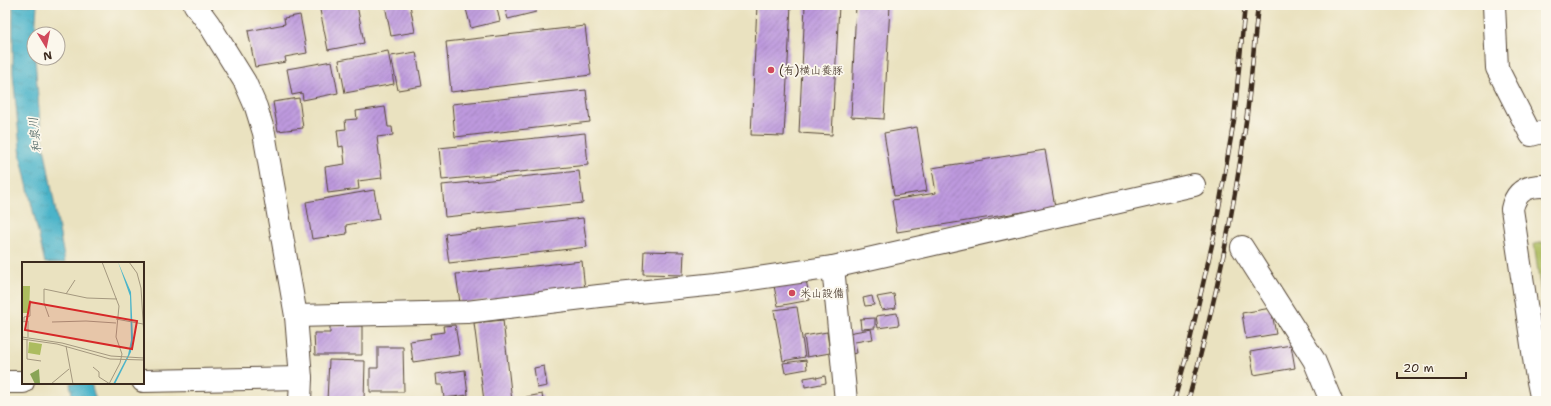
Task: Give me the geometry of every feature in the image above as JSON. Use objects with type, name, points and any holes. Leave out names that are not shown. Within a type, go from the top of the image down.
[{"type":"street","points":[[195,5],[209,24],[245,82],[256,107],[264,133],[296,316],[287,378],[300,401]]},
{"type":"street","points":[[1494,5],[1497,68],[1531,135],[1546,130]]},
{"type":"street","points":[[296,316],[467,312],[716,284],[833,267],[1194,185]]},
{"type":"street","points":[[1542,401],[1536,372],[1512,209],[1514,202],[1527,188],[1546,186]]},
{"type":"street","points":[[1242,248],[1314,360],[1331,401]]},
{"type":"street","points":[[833,267],[846,401]]},
{"type":"street","points":[[144,381],[287,378]]},
{"type":"street","points":[[5,382],[22,382]]},
{"type":"green space","points":[[1546,242],[1546,329],[1534,244]]},
{"type":"water","name":"和泉川","points":[[13,5],[37,5],[36,26],[26,26],[26,66],[36,66],[40,124],[65,262],[45,262],[21,158],[13,73]]},
{"type":"water","points":[[70,384],[91,384],[96,401],[73,401]]},
{"type":"building","points":[[319,5],[357,5],[364,43],[328,50]]},
{"type":"building","points":[[385,5],[410,5],[415,32],[391,36]]},
{"type":"building","points":[[465,5],[496,5],[500,21],[471,28]]},
{"type":"building","points":[[504,5],[535,5],[536,12],[508,19]]},
{"type":"building","name":"(有)横山養豚","points":[[757,5],[791,5],[784,136],[751,135]]},
{"type":"building","name":"(有)横山養豚","points":[[805,5],[839,5],[832,135],[799,133]]},
{"type":"building","name":"(有)横山養豚","points":[[856,5],[890,5],[884,119],[851,117]]},
{"type":"building","points":[[300,15],[307,53],[285,57],[286,62],[255,67],[248,31],[285,24],[284,18]]},
{"type":"building","points":[[585,26],[591,75],[451,92],[446,42]]},
{"type":"building","points":[[388,51],[394,84],[345,93],[339,60]]},
{"type":"building","points":[[416,52],[422,86],[398,90],[391,56]]},
{"type":"building","points":[[332,61],[338,93],[303,100],[302,93],[292,95],[287,69]]},
{"type":"building","points":[[586,90],[590,122],[455,137],[452,104]]},
{"type":"building","points":[[299,98],[303,128],[278,131],[273,102]]},
{"type":"building","points":[[385,107],[388,127],[392,127],[393,135],[377,137],[382,178],[358,181],[359,189],[328,193],[325,167],[345,164],[343,146],[339,147],[337,130],[346,129],[345,120],[357,119],[356,111]]},
{"type":"building","points":[[917,127],[927,191],[894,196],[884,133]]},
{"type":"building","points":[[585,133],[588,165],[442,180],[439,148]]},
{"type":"building","points":[[1045,150],[1055,207],[897,232],[892,200],[936,193],[932,168]]},
{"type":"building","points":[[579,171],[583,203],[445,217],[442,185]]},
{"type":"building","points":[[374,190],[379,219],[346,225],[347,234],[312,239],[306,202]]},
{"type":"building","points":[[583,218],[587,247],[449,263],[445,234]]},
{"type":"building","points":[[644,251],[684,252],[683,275],[643,274]]},
{"type":"building","points":[[582,261],[585,290],[460,303],[456,274]]},
{"type":"building","name":"米山設備","points":[[806,280],[810,300],[778,306],[774,286]]},
{"type":"building","points":[[894,294],[896,308],[882,310],[877,297]]},
{"type":"building","points":[[872,296],[874,305],[865,306],[863,298]]},
{"type":"building","points":[[797,307],[805,357],[783,361],[774,310]]},
{"type":"building","points":[[1271,308],[1276,334],[1246,339],[1242,313]]},
{"type":"building","points":[[897,313],[899,325],[878,328],[876,316]]},
{"type":"building","points":[[875,318],[875,328],[861,329],[860,319]]},
{"type":"building","points":[[503,320],[512,401],[484,401],[474,323]]},
{"type":"building","points":[[455,325],[460,355],[413,362],[410,341],[431,338],[430,334],[444,332],[443,326]]},
{"type":"building","points":[[330,326],[362,326],[362,355],[315,355],[314,333],[330,333]]},
{"type":"building","points":[[871,329],[873,339],[855,342],[857,353],[851,354],[848,333]]},
{"type":"building","points":[[827,332],[830,353],[807,357],[804,336]]},
{"type":"building","points":[[1291,345],[1295,368],[1254,375],[1250,352]]},
{"type":"building","points":[[378,347],[403,347],[404,392],[370,392],[370,368],[378,368]]},
{"type":"building","points":[[329,360],[365,361],[364,401],[327,401]]},
{"type":"building","points":[[806,360],[807,369],[785,373],[783,363]]},
{"type":"building","points":[[544,366],[547,386],[537,388],[534,368]]},
{"type":"building","points":[[465,370],[468,395],[444,398],[442,385],[437,385],[436,374]]},
{"type":"building","points":[[816,376],[816,378],[825,376],[826,383],[805,387],[804,378]]},
{"type":"building","points":[[542,394],[543,401],[527,401],[526,397]]},
{"type":"railway","points":[[1174,401],[1186,358],[1214,236],[1234,120],[1245,5]]},
{"type":"railway","points":[[1188,401],[1206,332],[1229,228],[1248,107],[1258,5]]},
{"type":"place","name":"(有)横山養豚","points":[[771,70]]},
{"type":"place","name":"米山設備","points":[[792,293]]}]
